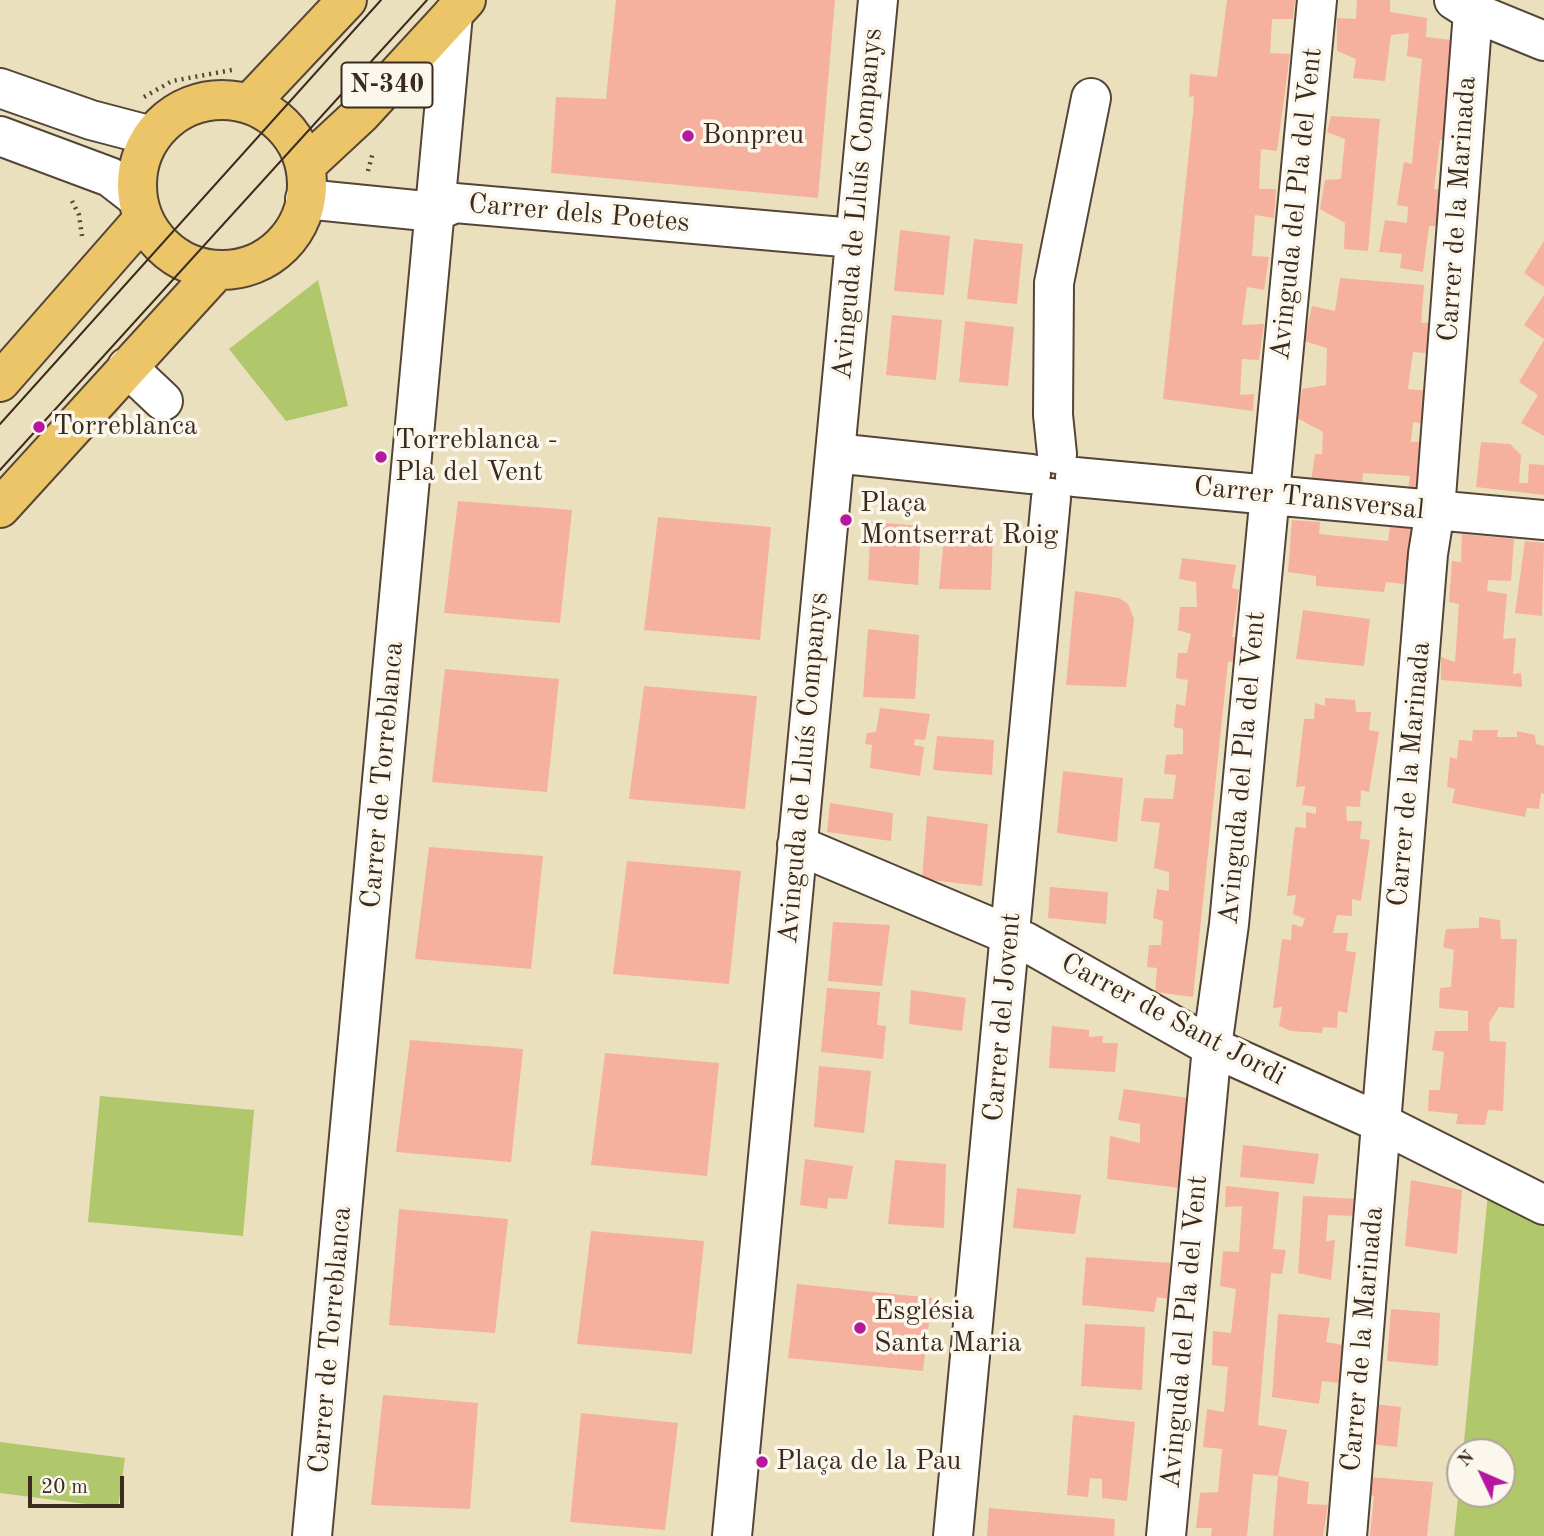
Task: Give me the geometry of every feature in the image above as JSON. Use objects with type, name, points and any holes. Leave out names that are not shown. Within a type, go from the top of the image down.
[{"type":"main road","name":"N-340","points":[[243,87],[347,0]]},
{"type":"main road","name":"N-340","points":[[140,209],[156,240],[177,258],[216,270],[247,266],[275,252],[295,228],[305,183],[362,113],[460,7]]},
{"type":"main road","points":[[0,382],[140,209],[138,165],[152,136],[179,111],[201,102],[226,100],[243,87],[290,134],[305,183]]},
{"type":"main road","points":[[0,508],[216,270]]},
{"type":"street","name":"Avinguda de Lluís Companys","points":[[732,1536],[878,0]]},
{"type":"street","name":"Avinguda del Pla del Vent","points":[[1166,1536],[1212,1046],[1229,924],[1317,0]]},
{"type":"street","points":[[1463,6],[1544,41]]},
{"type":"street","name":"Carrer de la Marinada","points":[[1347,1536],[1426,568],[1434,511],[1463,6]]},
{"type":"street","name":"Carrer de Torreblanca","points":[[312,1536],[435,212],[460,7]]},
{"type":"street","points":[[0,88],[91,120],[152,136]]},
{"type":"street","name":"Carrer del Jovent","points":[[953,1536],[1053,476],[1054,283],[1091,98]]},
{"type":"street","points":[[0,136],[110,177],[140,209]]},
{"type":"street","name":"Carrer dels Poetes","points":[[305,183],[435,212],[455,203],[854,238]]},
{"type":"street","points":[[127,367],[163,401]]},
{"type":"street","name":"Carrer Transversal","points":[[835,453],[1053,476],[1544,520]]},
{"type":"street","name":"Carrer de Sant Jordi","points":[[797,845],[1010,935],[1212,1046],[1381,1123],[1544,1205]]},
{"type":"path","points":[[138,100],[172,81],[243,87]]},
{"type":"green space","points":[[318,280],[348,406],[286,421],[229,349]]},
{"type":"green space","points":[[100,1096],[254,1110],[243,1236],[88,1222]]},
{"type":"green space","points":[[1488,1193],[1544,1222],[1544,1536],[1454,1536],[1457,1508],[1516,1508],[1516,1438],[1464,1438]]},
{"type":"green space","points":[[0,1442],[125,1458],[118,1508],[0,1493]]},
{"type":"building","name":"Bonpreu","points":[[616,0],[835,0],[818,198],[551,173],[556,97],[606,99]]},
{"type":"building","points":[[1227,0],[1295,0],[1293,19],[1272,19],[1270,53],[1290,54],[1277,151],[1261,149],[1259,189],[1276,189],[1274,218],[1255,215],[1252,256],[1269,257],[1264,290],[1247,287],[1242,325],[1264,324],[1259,360],[1242,359],[1240,395],[1254,394],[1253,411],[1163,399],[1193,114],[1194,96],[1189,97],[1190,74],[1217,77]]},
{"type":"building","points":[[1357,0],[1390,0],[1390,12],[1427,18],[1426,37],[1452,40],[1445,110],[1457,112],[1455,140],[1440,140],[1434,189],[1449,191],[1445,226],[1429,226],[1423,272],[1400,268],[1402,254],[1379,252],[1385,220],[1407,223],[1408,207],[1397,205],[1404,162],[1412,164],[1422,59],[1407,56],[1409,33],[1391,35],[1385,81],[1353,78],[1356,59],[1337,51],[1337,18],[1356,19]]},
{"type":"building","points":[[1331,116],[1380,119],[1368,251],[1344,249],[1345,223],[1320,209],[1325,180],[1341,179],[1345,139],[1327,132]]},
{"type":"building","points":[[900,230],[950,236],[944,295],[894,291]]},
{"type":"building","points":[[974,239],[1023,244],[1017,304],[967,299]]},
{"type":"building","points":[[1544,241],[1544,287],[1524,273]]},
{"type":"building","points":[[1340,278],[1424,285],[1421,323],[1437,322],[1435,354],[1413,352],[1408,389],[1430,391],[1428,424],[1413,422],[1411,442],[1427,441],[1422,491],[1408,491],[1410,476],[1363,473],[1362,485],[1311,482],[1315,454],[1322,454],[1323,432],[1297,418],[1302,389],[1326,385],[1327,348],[1304,341],[1312,306],[1335,311]]},
{"type":"building","points":[[1544,295],[1544,339],[1524,325]]},
{"type":"building","points":[[892,315],[942,320],[936,380],[886,375]]},
{"type":"building","points":[[965,321],[1014,327],[1008,386],[959,382]]},
{"type":"building","points":[[1544,340],[1544,436],[1521,423],[1538,395],[1519,382]]},
{"type":"building","points":[[1481,442],[1510,444],[1521,455],[1519,483],[1528,483],[1529,464],[1544,465],[1544,495],[1476,487]]},
{"type":"building","points":[[458,501],[572,510],[560,623],[444,613]]},
{"type":"building","points":[[658,517],[771,527],[760,640],[644,630]]},
{"type":"building","points":[[1292,520],[1320,522],[1319,534],[1388,541],[1390,527],[1418,529],[1414,585],[1386,582],[1384,592],[1316,586],[1316,576],[1288,572]]},
{"type":"building","points":[[871,522],[921,526],[918,585],[868,580]]},
{"type":"building","points":[[945,528],[993,533],[991,590],[939,589]]},
{"type":"building","points":[[1462,534],[1514,539],[1511,581],[1488,580],[1487,591],[1507,594],[1503,639],[1516,638],[1513,674],[1521,673],[1522,687],[1441,680],[1441,657],[1455,662],[1459,604],[1449,602],[1452,561],[1461,562]]},
{"type":"building","points":[[1525,541],[1544,543],[1542,616],[1515,613]]},
{"type":"building","points":[[1182,558],[1236,565],[1232,588],[1239,590],[1232,637],[1240,638],[1237,661],[1228,662],[1193,997],[1155,992],[1157,968],[1147,967],[1149,945],[1161,945],[1163,921],[1153,918],[1157,889],[1169,891],[1169,872],[1154,868],[1160,823],[1141,821],[1144,798],[1173,799],[1176,775],[1164,774],[1166,755],[1183,754],[1183,729],[1174,727],[1176,704],[1185,706],[1188,680],[1176,678],[1178,653],[1187,653],[1191,634],[1178,630],[1180,607],[1197,607],[1196,582],[1179,579]]},
{"type":"building","points":[[1075,591],[1119,598],[1128,604],[1134,619],[1126,687],[1066,685]]},
{"type":"building","points":[[1303,610],[1370,619],[1364,666],[1296,659]]},
{"type":"building","points":[[868,629],[919,635],[915,699],[863,697]]},
{"type":"building","points":[[445,669],[559,679],[547,792],[432,782]]},
{"type":"building","points":[[644,686],[757,696],[745,809],[629,799]]},
{"type":"building","points":[[1325,698],[1355,700],[1356,712],[1371,712],[1369,730],[1379,732],[1369,792],[1361,790],[1360,807],[1346,806],[1347,821],[1362,821],[1360,839],[1370,840],[1361,901],[1352,899],[1352,916],[1337,915],[1333,933],[1348,933],[1346,951],[1356,952],[1347,1013],[1338,1011],[1337,1028],[1323,1027],[1322,1033],[1291,1031],[1279,1026],[1282,1007],[1273,1008],[1282,939],[1291,940],[1292,924],[1302,927],[1305,919],[1293,914],[1296,895],[1287,896],[1295,827],[1306,828],[1306,812],[1316,814],[1316,807],[1302,805],[1305,786],[1296,787],[1304,719],[1314,719],[1315,703],[1325,706]]},
{"type":"building","points":[[880,708],[930,714],[925,740],[915,739],[914,745],[924,747],[920,776],[870,768],[872,745],[865,744],[867,733],[876,732]]},
{"type":"building","points":[[1473,730],[1498,730],[1497,737],[1517,737],[1517,731],[1535,735],[1536,744],[1544,746],[1544,794],[1541,793],[1539,809],[1527,808],[1525,817],[1452,803],[1455,789],[1447,787],[1450,757],[1457,759],[1459,740],[1472,741]]},
{"type":"building","points":[[937,736],[994,740],[992,775],[933,770]]},
{"type":"building","points":[[1063,771],[1123,778],[1117,842],[1057,833]]},
{"type":"building","points":[[830,803],[893,813],[891,841],[827,832]]},
{"type":"building","points":[[927,816],[988,824],[982,886],[922,879]]},
{"type":"building","points":[[429,847],[543,856],[531,969],[415,959]]},
{"type":"building","points":[[627,861],[741,871],[729,984],[613,974]]},
{"type":"building","points":[[1050,887],[1108,892],[1106,924],[1048,918]]},
{"type":"building","points":[[1479,917],[1500,920],[1501,939],[1517,939],[1514,1008],[1499,1007],[1489,1023],[1490,1041],[1506,1042],[1503,1111],[1488,1110],[1485,1125],[1456,1124],[1458,1114],[1428,1111],[1429,1090],[1440,1090],[1444,1052],[1432,1050],[1435,1031],[1468,1031],[1468,1011],[1439,1008],[1440,988],[1451,987],[1454,950],[1443,947],[1446,929],[1479,928]]},
{"type":"building","points":[[833,922],[890,925],[882,986],[828,981]]},
{"type":"building","points":[[827,988],[880,992],[877,1025],[886,1026],[883,1059],[821,1052]]},
{"type":"building","points":[[911,990],[966,998],[962,1031],[909,1024]]},
{"type":"building","points":[[1052,1026],[1089,1030],[1089,1037],[1103,1036],[1102,1043],[1118,1043],[1115,1072],[1049,1068]]},
{"type":"building","points":[[410,1040],[523,1049],[511,1162],[396,1152]]},
{"type":"building","points":[[605,1053],[719,1063],[707,1176],[591,1165]]},
{"type":"building","points":[[819,1066],[871,1071],[864,1133],[814,1127]]},
{"type":"building","points":[[1124,1089],[1189,1098],[1180,1188],[1107,1179],[1110,1136],[1140,1143],[1140,1124],[1118,1120]]},
{"type":"building","points":[[1243,1145],[1319,1154],[1314,1184],[1240,1177]]},
{"type":"building","points":[[805,1159],[853,1166],[847,1199],[828,1198],[827,1209],[800,1205]]},
{"type":"building","points":[[895,1160],[946,1164],[944,1228],[888,1224]]},
{"type":"building","points":[[1411,1180],[1462,1190],[1457,1254],[1405,1246]]},
{"type":"building","points":[[1226,1186],[1279,1192],[1273,1249],[1286,1250],[1282,1274],[1271,1273],[1258,1425],[1287,1430],[1278,1476],[1253,1474],[1247,1536],[1211,1536],[1212,1528],[1196,1528],[1200,1493],[1218,1492],[1222,1449],[1203,1447],[1207,1409],[1224,1412],[1228,1367],[1212,1365],[1213,1331],[1231,1333],[1236,1289],[1220,1286],[1223,1251],[1239,1252],[1242,1206],[1225,1207]]},
{"type":"building","points":[[1017,1188],[1081,1195],[1075,1234],[1013,1228]]},
{"type":"building","points":[[1303,1196],[1356,1199],[1353,1216],[1328,1215],[1326,1241],[1335,1240],[1331,1280],[1298,1273]]},
{"type":"building","points":[[399,1209],[508,1219],[495,1333],[389,1325]]},
{"type":"building","points":[[591,1231],[704,1241],[692,1354],[577,1344]]},
{"type":"building","points":[[1086,1257],[1170,1263],[1168,1299],[1157,1297],[1154,1312],[1082,1305]]},
{"type":"building","name":"Església Santa Maria","points":[[797,1284],[932,1298],[923,1371],[788,1358]]},
{"type":"building","points":[[1391,1309],[1440,1313],[1438,1366],[1387,1361]]},
{"type":"building","points":[[1278,1314],[1330,1318],[1326,1342],[1343,1345],[1339,1383],[1322,1381],[1319,1404],[1272,1397]]},
{"type":"building","points":[[1085,1324],[1145,1327],[1142,1390],[1081,1386]]},
{"type":"building","points":[[383,1395],[478,1403],[470,1509],[371,1505]]},
{"type":"building","points":[[1374,1404],[1401,1407],[1397,1447],[1370,1444]]},
{"type":"building","points":[[581,1413],[678,1423],[665,1530],[570,1522]]},
{"type":"building","points":[[1073,1415],[1135,1422],[1127,1501],[1102,1498],[1102,1479],[1090,1478],[1088,1497],[1067,1495]]},
{"type":"building","points":[[1278,1476],[1309,1482],[1307,1504],[1328,1505],[1323,1536],[1273,1536]]},
{"type":"building","points":[[1368,1477],[1433,1482],[1427,1536],[1370,1536],[1374,1496],[1366,1494]]},
{"type":"building","points":[[989,1508],[1115,1519],[1114,1536],[987,1536]]},
{"type":"tram line","points":[[0,424],[381,0]]},
{"type":"tram line","points":[[0,470],[427,0]]},
{"type":"place","name":"Bonpreu","points":[[688,136]]},
{"type":"place","name":"Torreblanca","points":[[39,427]]},
{"type":"place","name":"Torreblanca - Pla del Vent","points":[[381,457]]},
{"type":"place","name":"Plaça Montserrat Roig","points":[[846,520]]},
{"type":"place","name":"Església Santa Maria","points":[[860,1328]]},
{"type":"place","name":"Plaça de la Pau","points":[[762,1462]]}]
